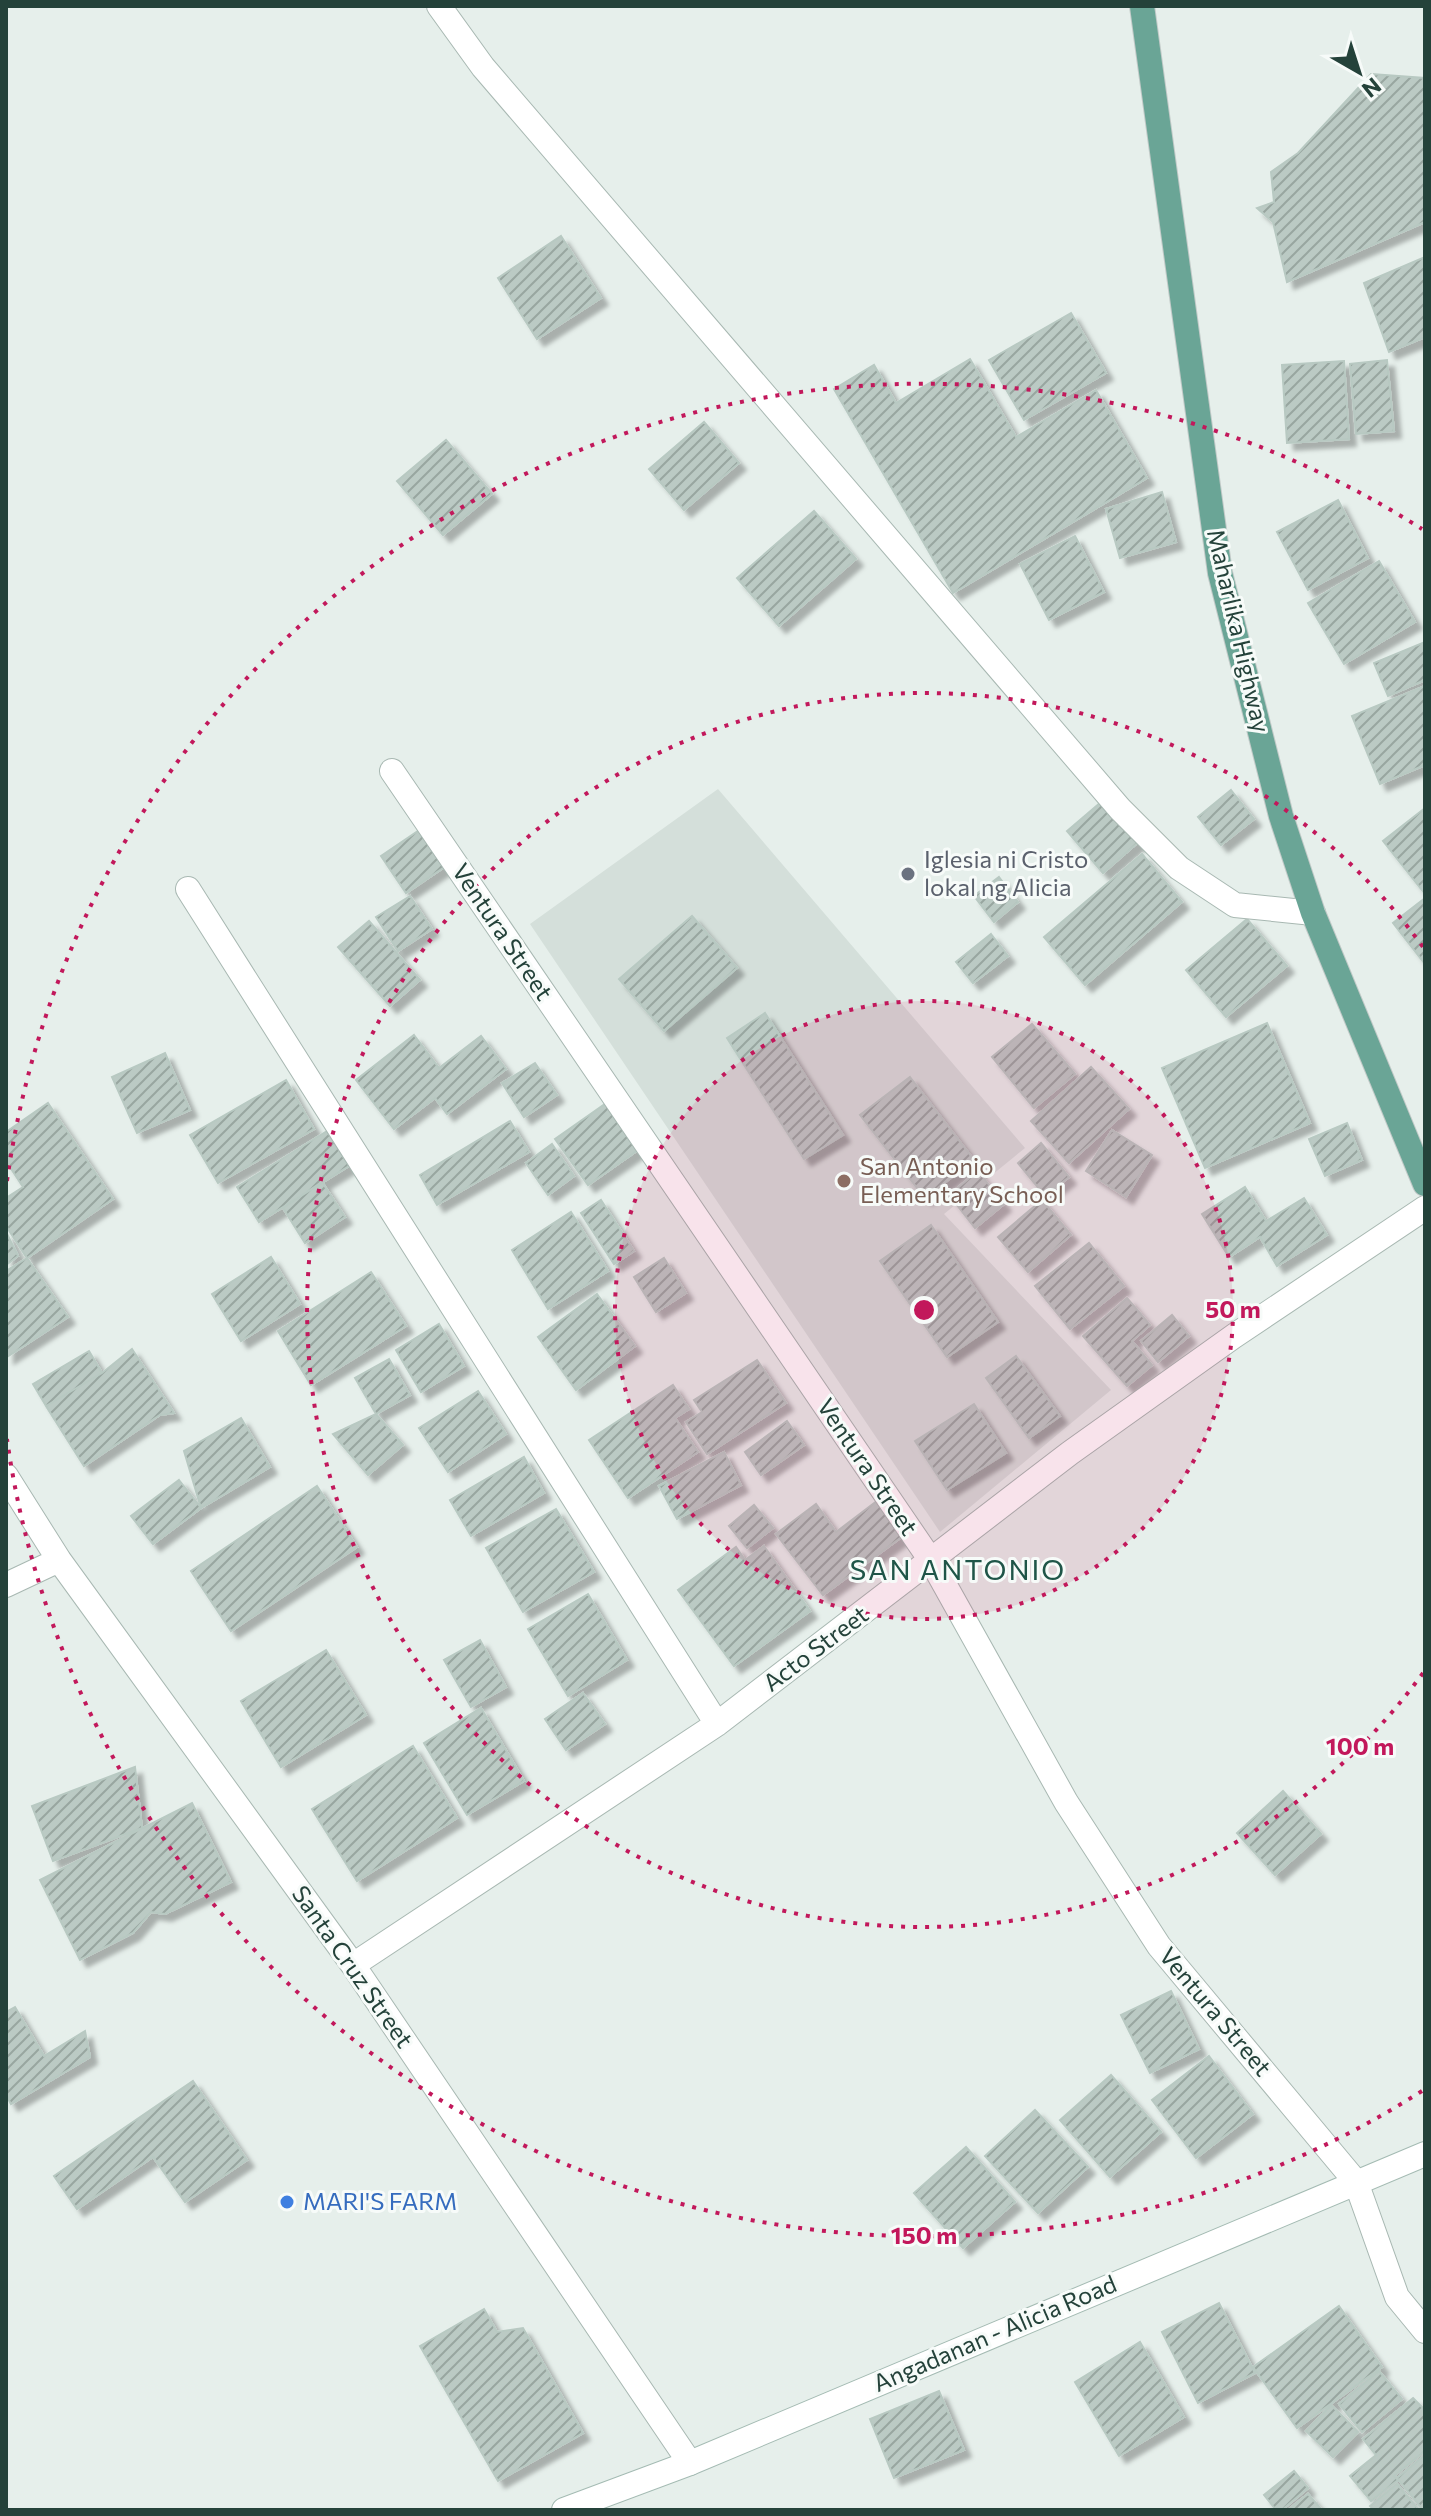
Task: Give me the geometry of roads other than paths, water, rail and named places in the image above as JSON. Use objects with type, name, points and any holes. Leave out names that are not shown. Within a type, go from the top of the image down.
[{"type":"main road","name":"Maharlika Highway","points":[[1142,6],[1220,573],[1281,816],[1313,913],[1425,1182]]},
{"type":"street","points":[[439,6],[483,67],[1120,809],[1179,868],[1235,905],[1313,913]]},
{"type":"street","name":"Ventura Street","points":[[392,771],[932,1562],[1066,1802],[1159,1946],[1356,2182],[1397,2297],[1425,2331]]},
{"type":"street","points":[[188,889],[717,1724]]},
{"type":"street","name":"Acto Street","points":[[353,1965],[717,1724],[932,1562],[1070,1453],[1234,1336],[1425,1208]]},
{"type":"street","name":"Santa Cruz Street","points":[[6,1476],[59,1560],[353,1965],[690,2463]]},
{"type":"street","points":[[6,1585],[59,1560]]},
{"type":"street","name":"Angadanan - Alicia Road","points":[[564,2510],[690,2463],[1425,2154]]},
{"type":"place","name":"Iglesia ni Cristo lokal ng Alicia","points":[[908,874]]},
{"type":"place","name":"San Antonio Elementary School","points":[[844,1181]]},
{"type":"place","name":"MARI'S FARM","points":[[287,2202]]},
{"type":"district","name":"SAN ANTONIO","points":[[958,1570]]}]
